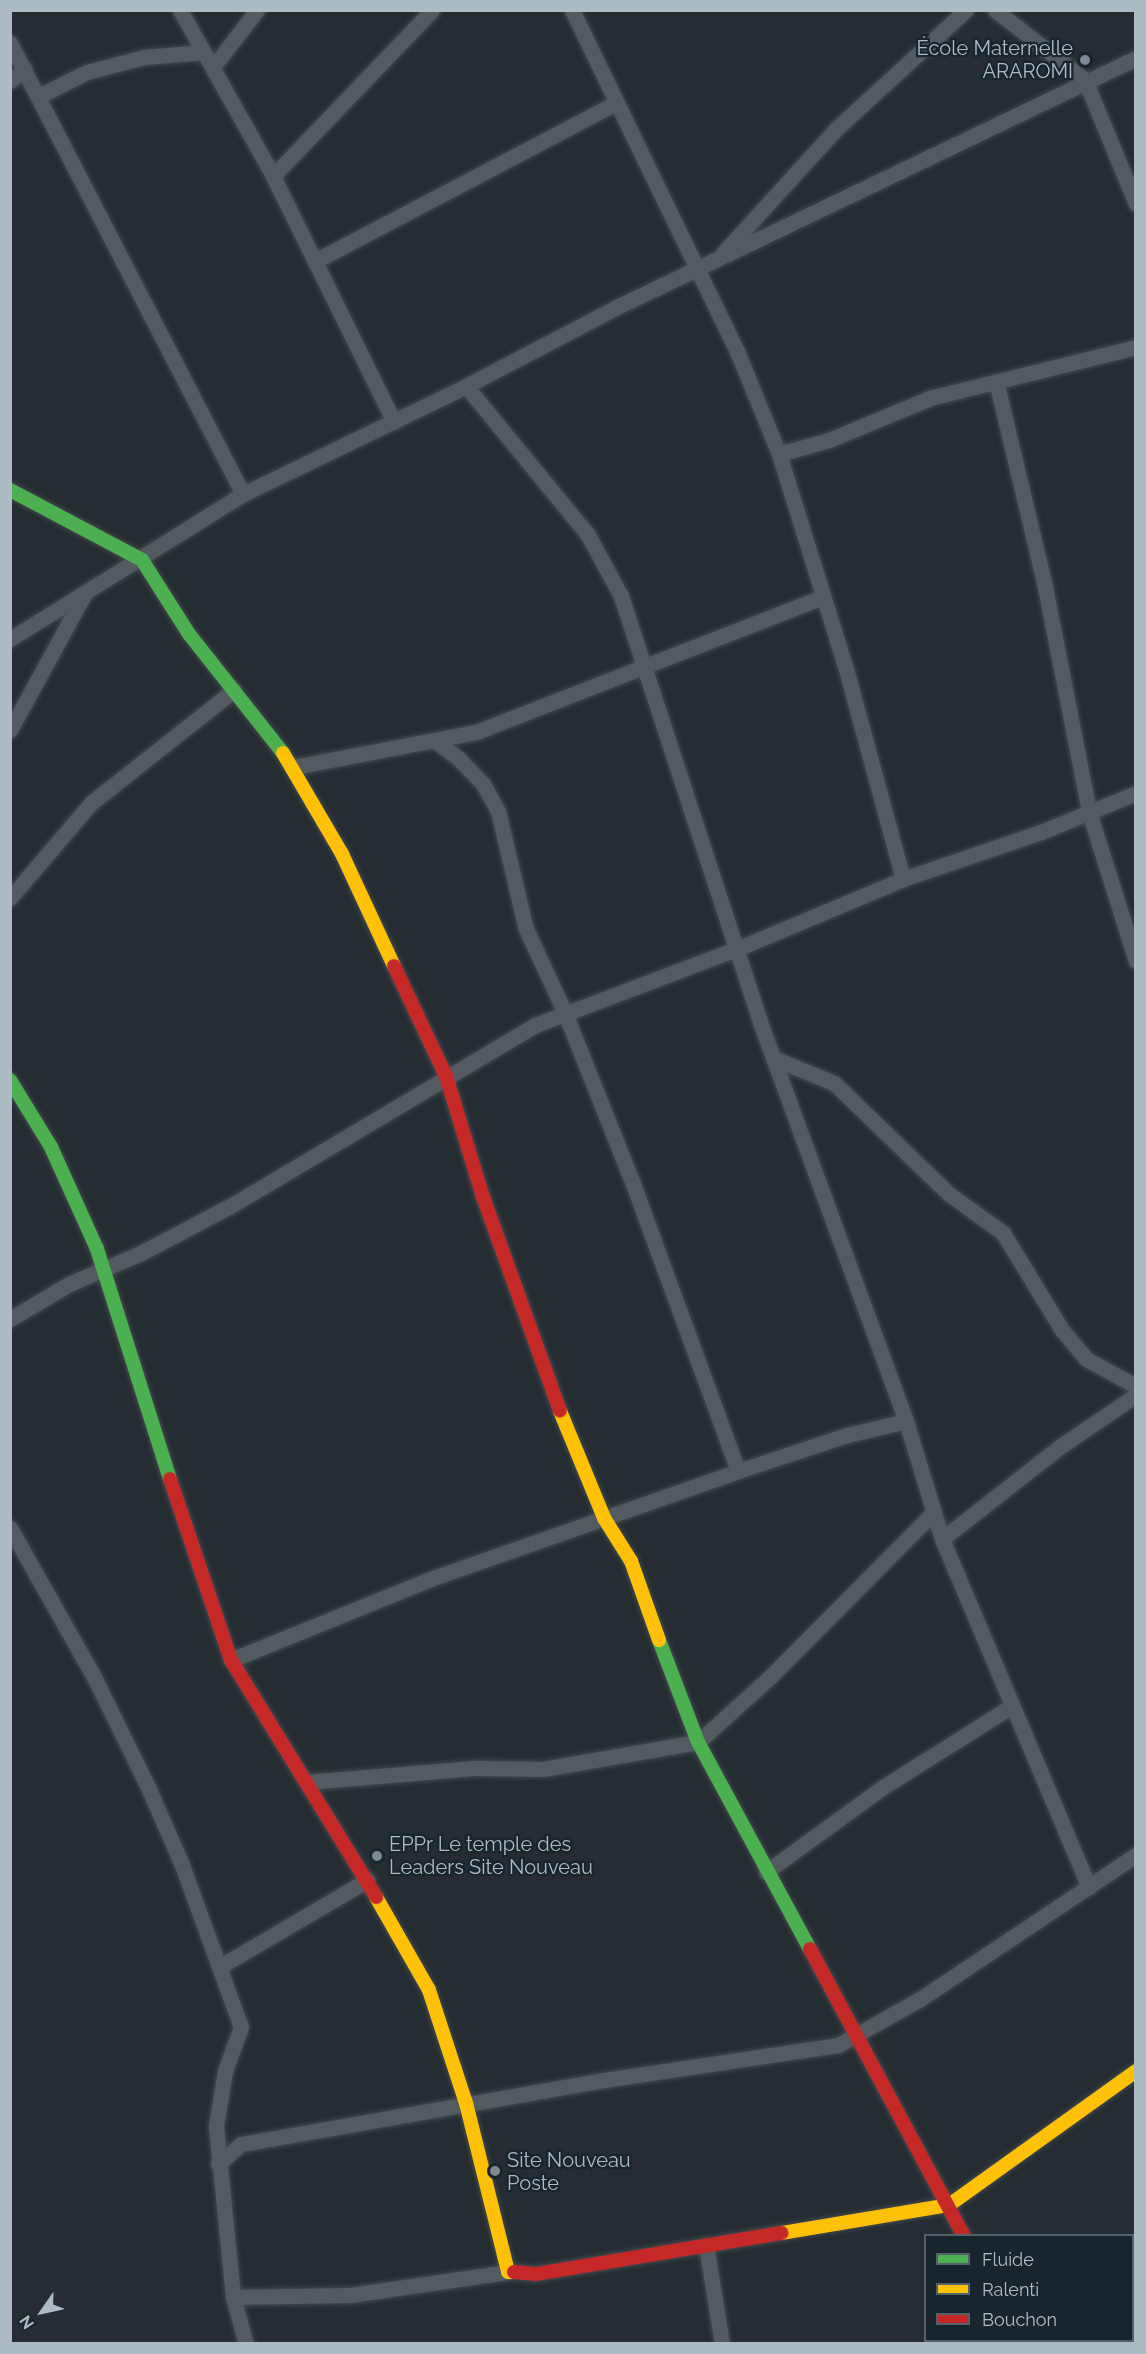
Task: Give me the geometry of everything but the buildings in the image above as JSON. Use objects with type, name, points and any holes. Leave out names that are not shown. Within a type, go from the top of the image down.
[{"type":"street","points":[[180,10],[273,176],[393,422]]},
{"type":"street","points":[[213,67],[257,10]]},
{"type":"street","points":[[273,176],[432,10]]},
{"type":"street","points":[[572,10],[737,351],[779,454],[824,597],[903,879]]},
{"type":"street","points":[[719,258],[836,129],[966,10]]},
{"type":"street","points":[[995,10],[1085,81],[1136,204]]},
{"type":"street","points":[[10,43],[243,494]]},
{"type":"street","points":[[39,96],[87,72],[144,57],[204,52]]},
{"type":"street","points":[[10,639],[142,560],[243,494],[466,386],[697,268],[1136,58]]},
{"type":"street","points":[[10,81],[25,69]]},
{"type":"street","points":[[315,261],[616,104]]},
{"type":"street","points":[[779,454],[829,440],[930,398],[997,384],[1136,347]]},
{"type":"street","points":[[997,384],[1045,587],[1089,812],[1136,961]]},
{"type":"street","points":[[466,386],[588,535],[621,597],[739,948],[773,1058],[906,1421],[942,1539],[1010,1707],[1089,1887]]},
{"type":"street","points":[[10,490],[142,560],[189,634],[294,768],[342,854],[446,1076],[483,1197],[547,1379],[604,1518],[631,1560],[645,1595],[673,1685],[698,1743],[964,2234]]},
{"type":"street","points":[[10,730],[84,595]]},
{"type":"street","points":[[294,768],[476,732],[644,669],[824,597]]},
{"type":"street","points":[[10,898],[91,803],[234,690]]},
{"type":"street","points":[[434,740],[458,758],[483,784],[498,812],[526,929],[565,1013],[632,1181],[738,1471]]},
{"type":"street","points":[[10,1319],[69,1284],[232,1205],[535,1025],[739,948],[903,879],[1136,793]]},
{"type":"street","points":[[773,1058],[834,1083],[949,1194],[1003,1233],[1062,1330],[1086,1359],[1136,1386]]},
{"type":"street","points":[[10,1080],[51,1148],[104,1269],[148,1416],[231,1660],[366,1880],[429,1990],[466,2103],[508,2272]]},
{"type":"street","points":[[942,1539],[1058,1448],[1136,1395]]},
{"type":"street","points":[[231,1660],[433,1578],[738,1471],[847,1435],[906,1421]]},
{"type":"street","points":[[307,1782],[474,1768],[543,1769],[698,1743],[770,1677],[933,1513]]},
{"type":"street","points":[[10,1528],[95,1679],[148,1787],[241,2027],[225,2071],[216,2126],[233,2297],[246,2343]]},
{"type":"street","points":[[766,1872],[883,1787],[1010,1707]]},
{"type":"street","points":[[218,2164],[241,2144],[466,2103],[838,2045],[920,1999],[1136,1855]]},
{"type":"street","points":[[219,1967],[366,1880]]},
{"type":"street","points":[[233,2297],[350,2295],[508,2272],[536,2274],[949,2205],[1136,2072]]},
{"type":"street","points":[[705,2246],[722,2343]]},
{"type":"traffic: fast","points":[[10,490],[142,560],[189,634],[283,753]]},
{"type":"traffic: fast","points":[[10,1080],[51,1147],[97,1249],[170,1479]]},
{"type":"traffic: fast","points":[[659,1640],[698,1742],[810,1949]]},
{"type":"traffic: slow","points":[[283,753],[342,854],[394,966]]},
{"type":"traffic: slow","points":[[560,1411],[604,1518],[631,1561],[659,1640]]},
{"type":"traffic: slow","points":[[376,1897],[429,1990],[466,2103],[508,2272],[514,2272]]},
{"type":"traffic: slow","points":[[782,2233],[949,2205],[1136,2071]]},
{"type":"traffic: jam","points":[[394,966],[446,1076],[483,1197],[560,1411]]},
{"type":"traffic: jam","points":[[170,1479],[231,1660],[376,1897]]},
{"type":"traffic: jam","points":[[810,1949],[963,2234]]},
{"type":"traffic: jam","points":[[514,2272],[536,2274],[782,2233]]},
{"type":"place","name":"École Maternelle ARAROMI","points":[[1085,60]]},
{"type":"place","name":"EPPr Le temple des Leaders Site Nouveau","points":[[377,1856]]},
{"type":"place","name":"Site Nouveau Poste","points":[[495,2171]]}]
